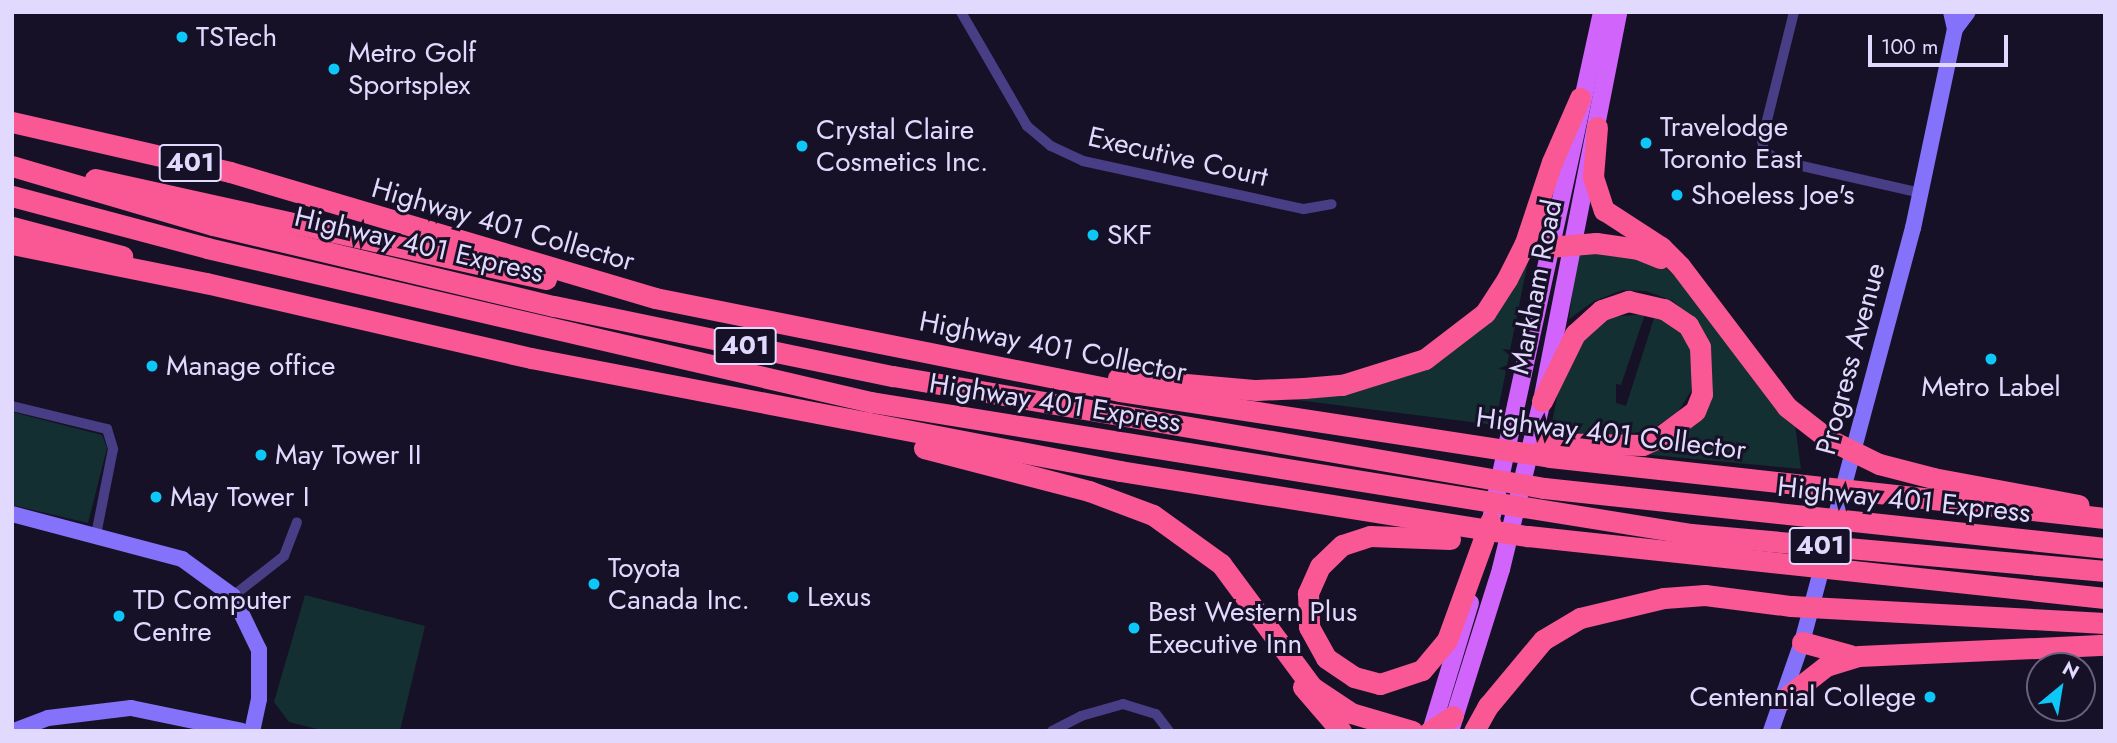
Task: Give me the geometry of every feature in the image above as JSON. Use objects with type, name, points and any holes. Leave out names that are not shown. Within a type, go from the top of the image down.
[{"type":"highway","points":[[1026,369],[1256,390],[1342,385],[1425,359],[1485,313],[1507,279],[1525,243],[1552,162],[1580,98]]},
{"type":"highway","name":"Highway 401 Collector","points":[[12,122],[230,172],[654,298],[1026,369],[1120,391],[1446,441],[1496,443],[2105,518]]},
{"type":"highway","points":[[1597,127],[1592,177],[1604,210],[1661,247],[1787,407],[1828,439],[1879,464],[1933,478],[2105,510]]},
{"type":"highway","points":[[12,165],[206,200],[511,272],[654,298]]},
{"type":"highway","name":"Highway 401 Express","points":[[12,165],[213,225],[554,306],[893,376],[1544,488],[2105,548]]},
{"type":"highway","name":"Highway 401 Express","points":[[12,196],[206,248],[871,401],[1486,512],[1536,510],[1690,534],[2105,571]]},
{"type":"highway","points":[[12,227],[206,283]]},
{"type":"highway","name":"401","points":[[12,244],[206,283],[531,358],[881,428],[1465,534],[1527,544],[1655,553],[2105,598]]},
{"type":"highway","points":[[1559,246],[1638,249],[1662,259],[1696,289]]},
{"type":"highway","points":[[1542,401],[1575,334],[1602,310],[1628,301],[1664,309],[1688,326],[1700,347],[1702,394],[1695,411],[1680,425],[1643,445],[1552,451]]},
{"type":"highway","points":[[881,428],[914,445],[1089,491],[1153,515],[1221,564],[1312,687],[1351,713],[1412,731]]},
{"type":"highway","points":[[1465,534],[1370,536],[1342,545],[1320,565],[1308,593],[1309,627],[1326,658],[1354,677],[1380,684],[1422,670],[1447,640],[1486,512]]},
{"type":"highway","points":[[1474,731],[1488,706],[1543,640],[1580,618],[1664,598],[1705,595],[1791,606],[2105,623]]},
{"type":"highway","points":[[1277,639],[1307,692],[1341,731]]},
{"type":"highway","points":[[1802,642],[1831,653],[1859,656],[2105,645]]},
{"type":"highway","points":[[1784,699],[1826,666],[1859,656]]},
{"type":"highway","points":[[1430,731],[1451,724]]},
{"type":"main road","name":"Markham Road","points":[[1451,724],[1501,569],[1542,401],[1559,246],[1580,98],[1602,12]]},
{"type":"main road","name":"Markham Road","points":[[1430,731],[1474,593],[1486,512],[1559,246],[1597,127],[1618,12]]},
{"type":"main road","name":"Progress Avenue","points":[[1771,731],[1802,642],[1921,193],[1955,29],[1951,12]]},
{"type":"main road","name":"Progress Avenue","points":[[1955,29],[1968,12]]},
{"type":"main road","points":[[12,514],[96,534],[182,559],[233,596],[259,650],[259,699],[252,731]]},
{"type":"main road","name":"Progress Avenue","points":[[1781,731],[1784,699]]},
{"type":"main road","points":[[14,731],[48,718],[131,708],[242,731]]},
{"type":"street","name":"Executive Court","points":[[961,12],[1027,126],[1051,146],[1083,161],[1304,209],[1332,204]]},
{"type":"street","points":[[1794,12],[1762,140],[1764,151],[1780,161],[1921,193]]},
{"type":"street","points":[[12,406],[107,429],[113,449],[96,534]]},
{"type":"street","points":[[233,596],[284,556],[297,522]]},
{"type":"street","points":[[1052,731],[1081,716],[1124,704],[1156,714],[1168,731]]},
{"type":"green space","points":[[1531,246],[1495,425],[1289,399],[1459,343]]},
{"type":"green space","points":[[1578,249],[1662,264],[1689,290],[1795,425],[1801,469],[1631,453],[1693,418],[1692,319],[1673,301],[1646,291],[1623,290],[1594,301],[1569,319]]},
{"type":"green space","points":[[1657,309],[1686,332],[1693,356],[1691,391],[1678,412],[1651,430],[1621,435],[1550,433],[1560,381],[1586,336],[1609,317],[1645,314],[1621,385],[1616,384],[1616,403],[1626,406]]},
{"type":"green space","points":[[12,412],[102,435],[107,448],[88,523],[12,505]]},
{"type":"green space","points":[[305,595],[425,626],[400,731],[325,731],[289,722],[274,702]]},
{"type":"place","name":"TSTech","points":[[182,37]]},
{"type":"place","name":"Metro Golf Sportsplex","points":[[334,69]]},
{"type":"place","name":"Travelodge Toronto East","points":[[1646,143]]},
{"type":"place","name":"Crystal Claire Cosmetics Inc.","points":[[802,146]]},
{"type":"place","name":"Shoeless Joe's","points":[[1677,195]]},
{"type":"place","name":"SKF","points":[[1093,235]]},
{"type":"place","name":"Metro Label","points":[[1991,359]]},
{"type":"place","name":"Manage office","points":[[152,366]]},
{"type":"place","name":"May Tower II","points":[[261,455]]},
{"type":"place","name":"May Tower I","points":[[156,497]]},
{"type":"place","name":"Toyota Canada Inc.","points":[[594,584]]},
{"type":"place","name":"Lexus","points":[[793,597]]},
{"type":"place","name":"TD Computer Centre","points":[[119,616]]},
{"type":"place","name":"Best Western Plus Executive Inn","points":[[1134,628]]},
{"type":"place","name":"Centennial College","points":[[1930,697]]}]
